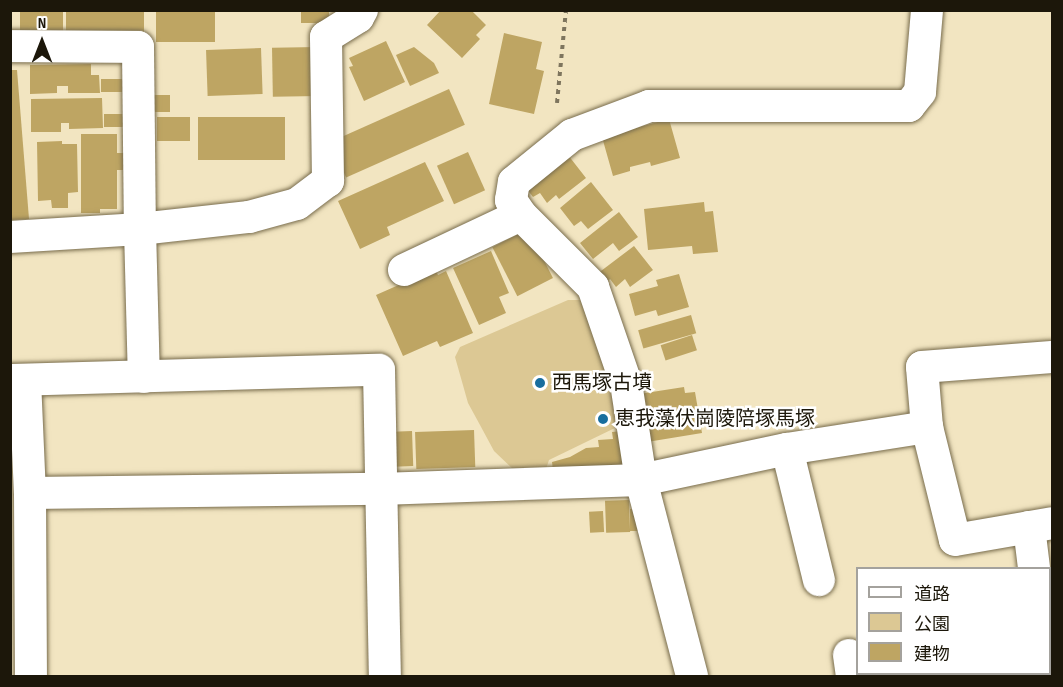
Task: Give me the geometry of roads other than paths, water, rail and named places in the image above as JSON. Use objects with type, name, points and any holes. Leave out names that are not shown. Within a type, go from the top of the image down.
[{"type":"street","points":[[10,237],[140,230],[249,217],[297,204],[328,181],[326,37],[358,17],[362,10]]},
{"type":"street","points":[[692,676],[641,480],[626,382],[593,287],[521,215],[511,200],[514,182],[572,135],[649,106],[909,106],[920,92],[927,10]]},
{"type":"street","points":[[10,46],[138,46],[144,377]]},
{"type":"street","points":[[404,270],[521,215]]},
{"type":"street","points":[[1034,567],[1041,525],[955,540],[927,427],[922,367],[1053,357]]},
{"type":"street","points":[[31,676],[30,493],[18,380],[379,370],[385,676]]},
{"type":"street","points":[[30,493],[380,489],[641,480],[787,449],[927,427]]},
{"type":"street","points":[[787,449],[819,580]]},
{"type":"place","name":"西馬塚古墳","points":[[540,383]]},
{"type":"place","name":"恵我藻伏崗陵陪塚馬塚","points":[[603,419]]}]
